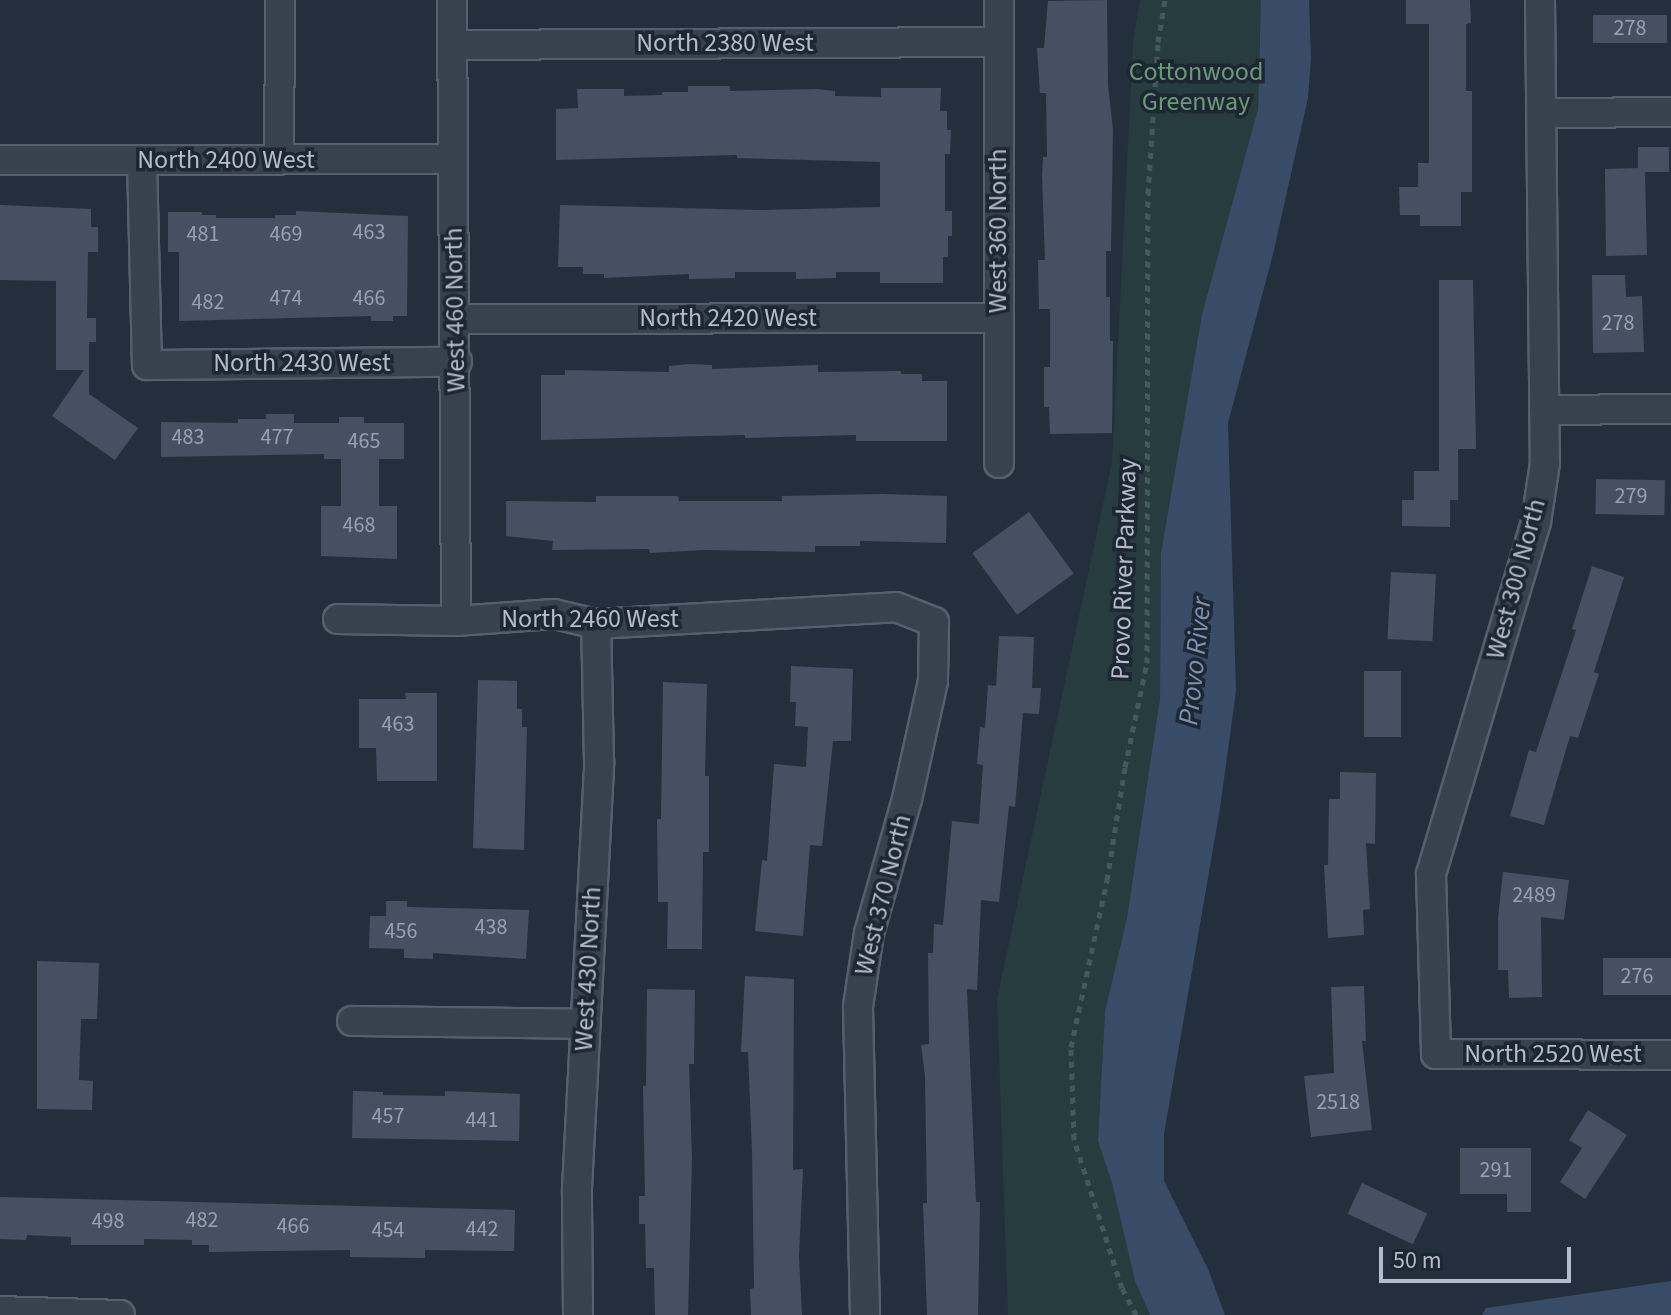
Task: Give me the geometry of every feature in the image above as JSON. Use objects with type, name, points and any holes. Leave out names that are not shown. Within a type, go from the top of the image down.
[{"type":"street","points":[[279,160],[280,0]]},
{"type":"street","name":"West 460 North","points":[[452,0],[452,159],[457,319],[456,621]]},
{"type":"street","name":"West 360 North","points":[[999,0],[999,463]]},
{"type":"street","name":"West 300 North","points":[[1436,1054],[1431,874],[1536,522],[1545,463],[1540,0]]},
{"type":"street","name":"North 2380 West","points":[[452,45],[997,42]]},
{"type":"street","points":[[1543,113],[1671,112]]},
{"type":"street","name":"North 2400 West","points":[[0,160],[452,159]]},
{"type":"street","name":"North 2430 West","points":[[142,161],[147,365],[457,362]]},
{"type":"street","name":"North 2420 West","points":[[457,319],[998,318]]},
{"type":"street","points":[[1544,410],[1671,409]]},
{"type":"street","name":"North 2460 West","points":[[338,619],[456,621],[554,614],[596,624],[896,607],[934,622]]},
{"type":"street","name":"West 370 North","points":[[865,1315],[858,1007],[869,933],[907,799],[933,681],[934,622]]},
{"type":"street","name":"West 430 North","points":[[578,1315],[577,1188],[599,762],[596,624]]},
{"type":"street","points":[[352,1021],[585,1024]]},
{"type":"street","name":"North 2520 West","points":[[1436,1054],[1671,1055]]},
{"type":"street","points":[[0,1311],[120,1315]]},
{"type":"path","name":"Provo River Parkway","points":[[1136,1315],[1122,1288],[1074,1139],[1071,1047],[1107,880],[1125,767],[1147,663],[1148,194],[1158,42],[1165,0]]},
{"type":"green space","name":"Cottonwood Greenway","points":[[1140,0],[1261,0],[1258,109],[1202,314],[1161,553],[1160,698],[1127,918],[1105,1011],[1098,1141],[1112,1183],[1135,1281],[1150,1315],[1008,1315],[997,999],[1112,462],[1133,44]]},
{"type":"water","name":"Provo River","points":[[1261,0],[1309,0],[1311,58],[1308,98],[1273,254],[1228,423],[1236,691],[1220,808],[1164,1134],[1164,1181],[1208,1269],[1225,1315],[1150,1315],[1135,1281],[1112,1183],[1098,1141],[1105,1011],[1127,918],[1160,698],[1161,553],[1202,314],[1258,109]]},
{"type":"water","points":[[1671,1281],[1671,1315],[1482,1315],[1486,1308]]},
{"type":"building","points":[[1107,0],[1108,85],[1113,130],[1111,251],[1106,251],[1106,297],[1110,297],[1110,341],[1113,341],[1112,433],[1050,434],[1049,407],[1044,407],[1044,367],[1050,367],[1050,309],[1039,309],[1038,260],[1045,260],[1042,176],[1043,157],[1047,157],[1046,93],[1040,93],[1037,48],[1044,48],[1048,1]]},
{"type":"building","points":[[1406,0],[1470,0],[1471,23],[1466,24],[1466,91],[1472,91],[1472,192],[1461,192],[1461,226],[1420,226],[1420,215],[1400,215],[1399,187],[1418,187],[1418,163],[1429,163],[1429,24],[1406,24]]},
{"type":"building","points":[[1593,15],[1667,15],[1667,43],[1593,43]]},
{"type":"building","points":[[688,86],[730,86],[730,91],[816,89],[835,91],[835,96],[881,97],[881,88],[941,88],[940,111],[947,111],[947,130],[951,130],[950,154],[945,154],[945,211],[952,211],[948,257],[943,257],[943,283],[880,283],[880,272],[836,272],[836,278],[796,279],[796,272],[735,272],[735,278],[689,279],[689,274],[604,278],[604,274],[583,274],[583,267],[558,267],[560,205],[760,210],[880,207],[880,162],[737,158],[737,155],[556,160],[556,109],[578,108],[577,89],[624,89],[624,96],[662,95],[662,92],[688,92]]},
{"type":"building","points":[[1638,147],[1669,147],[1669,172],[1645,172],[1647,255],[1606,256],[1605,169],[1638,168]]},
{"type":"building","points":[[0,205],[91,209],[91,227],[98,227],[98,252],[88,252],[87,318],[96,318],[96,342],[89,342],[89,394],[138,428],[115,460],[52,416],[84,370],[56,370],[56,281],[0,280]]},
{"type":"building","points":[[296,211],[408,216],[407,316],[393,316],[393,321],[371,321],[371,316],[179,321],[179,252],[168,252],[168,212],[202,212],[202,215],[216,215],[216,218],[275,218],[275,215],[296,215]]},
{"type":"building","points":[[1592,275],[1625,275],[1626,297],[1642,296],[1644,352],[1593,353]]},
{"type":"building","points":[[1439,280],[1473,280],[1476,449],[1458,449],[1458,500],[1450,500],[1450,527],[1402,526],[1402,500],[1414,500],[1414,471],[1439,471]]},
{"type":"building","points":[[712,365],[712,369],[818,365],[818,372],[901,371],[901,374],[922,374],[922,381],[947,381],[947,441],[856,441],[856,435],[541,440],[541,375],[565,375],[565,370],[669,372],[669,366]]},
{"type":"building","points":[[266,414],[294,414],[294,423],[339,423],[339,417],[364,417],[364,423],[404,423],[404,459],[379,459],[379,506],[397,506],[397,559],[321,556],[321,506],[341,506],[341,459],[324,459],[324,454],[161,457],[161,422],[238,423],[238,419],[266,419]]},
{"type":"building","points":[[1596,479],[1665,480],[1664,515],[1595,514]]},
{"type":"building","points":[[596,496],[678,496],[679,501],[782,501],[782,496],[947,496],[946,543],[860,541],[860,546],[815,546],[815,552],[704,550],[650,553],[649,549],[552,550],[553,541],[506,536],[506,501],[596,502]]},
{"type":"building","points":[[1029,512],[1074,573],[1017,615],[972,553]]},
{"type":"building","points":[[1592,566],[1624,577],[1594,672],[1599,674],[1578,738],[1570,736],[1544,825],[1510,816],[1529,750],[1536,752],[1576,630],[1572,629]]},
{"type":"building","points":[[1391,572],[1436,574],[1432,641],[1387,639]]},
{"type":"building","points":[[999,636],[1034,637],[1032,688],[1041,688],[1039,714],[1023,713],[1015,807],[1009,806],[999,902],[981,900],[977,990],[967,989],[976,1202],[980,1202],[978,1315],[927,1315],[923,1203],[927,1203],[925,1076],[921,1045],[929,1044],[928,953],[933,953],[934,924],[943,925],[952,821],[979,824],[983,765],[977,764],[980,727],[985,728],[988,685],[996,686]]},
{"type":"building","points":[[791,666],[853,669],[851,741],[833,741],[822,846],[810,845],[803,936],[755,931],[762,860],[767,861],[774,764],[806,767],[808,727],[795,726],[796,702],[790,702]]},
{"type":"building","points":[[1364,671],[1401,671],[1401,737],[1364,737]]},
{"type":"building","points":[[478,680],[517,681],[517,709],[522,709],[522,727],[527,727],[524,850],[473,848]]},
{"type":"building","points":[[663,682],[707,684],[705,776],[709,776],[709,852],[703,852],[702,949],[667,949],[668,902],[658,902],[657,819],[661,819]]},
{"type":"building","points":[[405,693],[437,693],[437,781],[377,781],[376,748],[359,748],[359,699],[406,699]]},
{"type":"building","points":[[1340,772],[1376,773],[1375,844],[1366,843],[1370,909],[1363,910],[1364,935],[1328,938],[1324,865],[1328,865],[1329,799],[1340,799]]},
{"type":"building","points":[[1503,872],[1569,880],[1564,920],[1541,917],[1542,997],[1509,998],[1508,970],[1498,970],[1498,918]]},
{"type":"building","points":[[386,901],[407,901],[407,907],[529,910],[526,959],[433,953],[433,959],[404,958],[404,949],[369,948],[370,916],[386,916]]},
{"type":"building","points":[[1603,958],[1671,958],[1671,995],[1603,995]]},
{"type":"building","points":[[37,961],[99,963],[97,1019],[81,1019],[79,1080],[93,1081],[92,1110],[37,1109]]},
{"type":"building","points":[[745,976],[794,979],[793,1170],[803,1169],[799,1257],[802,1315],[751,1315],[750,1289],[754,1288],[752,1151],[748,1052],[741,1052]]},
{"type":"building","points":[[1364,986],[1366,1041],[1362,1041],[1372,1130],[1311,1137],[1304,1076],[1334,1073],[1331,987]]},
{"type":"building","points":[[647,989],[695,990],[694,1064],[689,1064],[692,1159],[688,1315],[655,1315],[654,1268],[646,1268],[645,1224],[639,1224],[639,1196],[645,1196],[643,1086],[646,1086]]},
{"type":"building","points":[[353,1091],[383,1092],[383,1095],[445,1096],[445,1091],[520,1094],[519,1141],[352,1138]]},
{"type":"building","points":[[1588,1110],[1627,1135],[1585,1199],[1560,1182],[1582,1148],[1569,1140]]},
{"type":"building","points":[[1460,1148],[1531,1148],[1531,1212],[1507,1212],[1507,1194],[1460,1194]]},
{"type":"building","points":[[1362,1183],[1427,1213],[1413,1244],[1348,1214]]},
{"type":"building","points":[[0,1197],[515,1210],[514,1251],[425,1250],[425,1258],[350,1257],[350,1250],[209,1252],[209,1245],[192,1245],[192,1240],[144,1239],[144,1245],[71,1245],[71,1237],[27,1235],[26,1240],[0,1239]]}]
